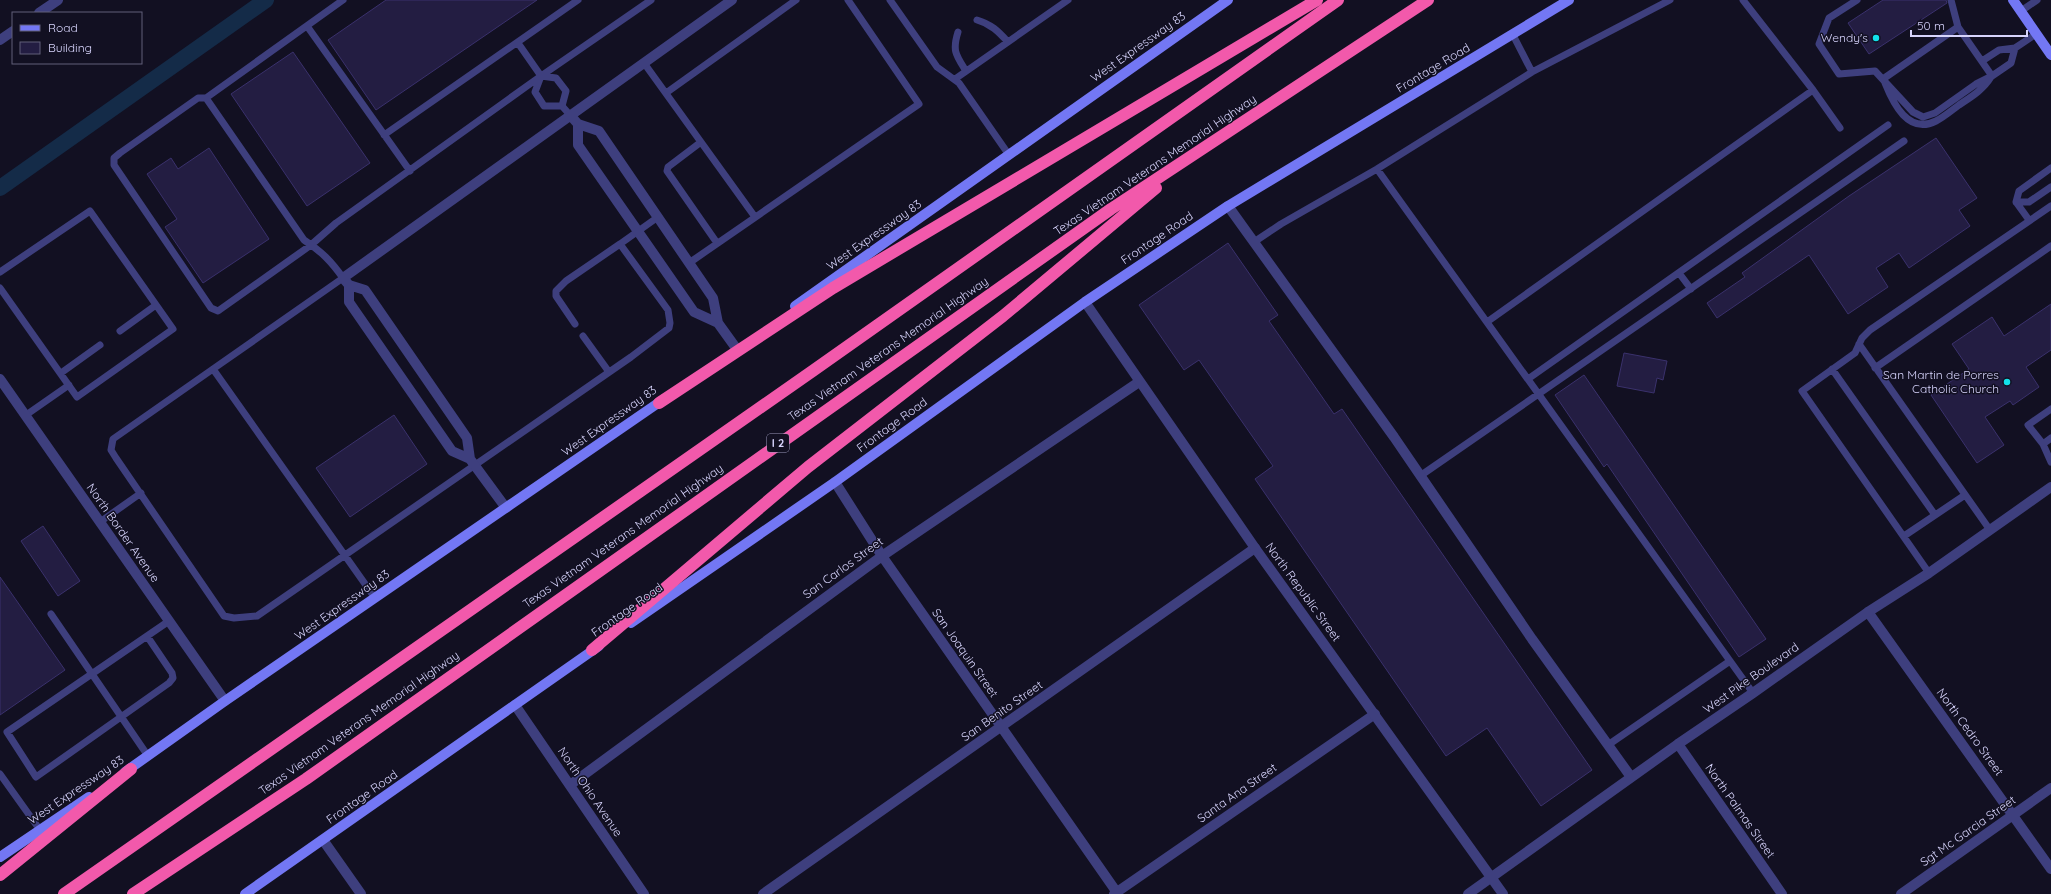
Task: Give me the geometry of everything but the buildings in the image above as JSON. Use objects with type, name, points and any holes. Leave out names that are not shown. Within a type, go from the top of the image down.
[{"type":"highway","points":[[659,403],[833,288],[1317,0]]},
{"type":"highway","points":[[64,894],[1338,0]]},
{"type":"highway","name":"Texas Vietnam Veterans Memorial Highway","points":[[133,894],[306,779],[1092,223],[1428,0]]},
{"type":"highway","points":[[592,650],[808,467],[1003,316],[1199,151]]},
{"type":"highway","points":[[0,875],[131,768]]},
{"type":"main road","name":"West Expressway 83","points":[[0,857],[659,403],[1228,0]]},
{"type":"main road","name":"Frontage Road","points":[[245,894],[592,650],[835,482],[1085,302],[1228,206],[1569,0]]},
{"type":"main road","points":[[2013,0],[2051,56]]},
{"type":"street","points":[[40,12],[58,0]]},
{"type":"street","points":[[346,281],[570,115],[732,0]]},
{"type":"street","points":[[0,40],[12,32]]},
{"type":"street","points":[[570,115],[578,124],[598,131],[713,298],[718,323],[736,348]]},
{"type":"street","points":[[578,124],[578,145],[694,312],[718,323]]},
{"type":"street","points":[[1228,206],[1420,476],[1532,639],[1631,777]]},
{"type":"street","points":[[346,281],[365,290],[467,438],[472,462],[506,508]]},
{"type":"street","points":[[346,281],[349,302],[452,451],[472,462]]},
{"type":"street","name":"North Republic Street","points":[[1085,302],[1255,548],[1503,894]]},
{"type":"street","name":"North Border Avenue","points":[[0,379],[225,702]]},
{"type":"street","name":"San Carlos Street","points":[[570,785],[882,556],[1139,382]]},
{"type":"street","name":"San Joaquin Street","points":[[835,482],[882,556],[1116,893]]},
{"type":"street","name":"West Pike Boulevard","points":[[1468,894],[1678,744],[1754,693],[1868,612],[1929,573],[2051,487]]},
{"type":"street","name":"San Benito Street","points":[[763,894],[1255,548]]},
{"type":"street","name":"North Cedro Street","points":[[1868,612],[2051,868]]},
{"type":"street","name":"North Ohio Avenue","points":[[515,705],[644,894]]},
{"type":"street","name":"Santa Ana Street","points":[[1116,893],[1375,714]]},
{"type":"street","name":"North Palmas Street","points":[[1678,744],[1782,894]]},
{"type":"street","name":"Sgt Mc Garcia Street","points":[[1901,894],[2051,788]]},
{"type":"street","points":[[323,840],[361,894]]},
{"type":"lane","points":[[343,0],[206,98],[198,98],[114,158],[114,165],[211,308],[218,311],[223,309],[311,245],[336,223],[541,76],[651,0]]},
{"type":"lane","points":[[384,135],[578,0]]},
{"type":"lane","points":[[666,93],[796,0]]},
{"type":"lane","points":[[689,263],[919,104],[848,0]]},
{"type":"lane","points":[[890,0],[937,67],[959,83],[1009,155]]},
{"type":"lane","points":[[954,80],[1068,0]]},
{"type":"lane","points":[[1254,242],[1281,224],[1377,169],[1532,72],[1670,0]]},
{"type":"lane","points":[[1743,0],[1813,90],[1840,128]]},
{"type":"lane","points":[[1856,0],[1829,18],[1819,44],[1839,74],[1875,71],[1883,79],[1892,101],[1905,119],[1922,125],[1936,122],[1985,86],[1992,76],[2011,63],[2015,48]]},
{"type":"lane","points":[[1951,0],[1958,26],[1992,76]]},
{"type":"lane","points":[[2021,12],[2037,0]]},
{"type":"lane","points":[[976,20],[987,22],[996,28],[1008,42]]},
{"type":"lane","points":[[307,26],[410,171]]},
{"type":"lane","points":[[1883,79],[1958,26]]},
{"type":"lane","points":[[958,32],[954,44],[955,52],[966,71]]},
{"type":"lane","points":[[1982,61],[1999,50],[2015,48],[2036,34]]},
{"type":"lane","points":[[1513,35],[1532,72]]},
{"type":"lane","points":[[518,43],[541,76],[556,78],[566,91],[562,106]]},
{"type":"lane","points":[[644,63],[755,217]]},
{"type":"lane","points":[[541,76],[535,92],[544,106],[562,106],[570,115]]},
{"type":"lane","points":[[1487,322],[1813,90]]},
{"type":"lane","points":[[206,98],[304,240],[329,258],[346,281],[213,369],[113,439],[112,450],[224,616],[234,618],[257,616],[472,462],[609,372],[669,328],[670,322],[668,310],[620,244]]},
{"type":"lane","points":[[1528,379],[1888,125]]},
{"type":"lane","points":[[1420,476],[1904,141]]},
{"type":"lane","points":[[701,142],[668,167],[667,171],[717,243]]},
{"type":"lane","points":[[2016,202],[2019,191],[2051,168]]},
{"type":"lane","points":[[1377,169],[1754,693]]},
{"type":"lane","points":[[2016,202],[2029,202],[2051,188]]},
{"type":"lane","points":[[1929,573],[1802,390],[1855,353],[1862,338],[1870,330],[2051,205],[2043,193]]},
{"type":"lane","points":[[2016,202],[2029,220]]},
{"type":"lane","points":[[0,272],[90,211],[173,329],[77,397],[0,288]]},
{"type":"lane","points":[[575,324],[556,296],[556,291],[566,281],[658,217]]},
{"type":"lane","points":[[1876,368],[2051,246]]},
{"type":"lane","points":[[1679,273],[1691,289]]},
{"type":"lane","points":[[120,331],[156,305]]},
{"type":"lane","points":[[583,336],[609,372]]},
{"type":"lane","points":[[1859,344],[1990,530]]},
{"type":"lane","points":[[61,373],[100,345]]},
{"type":"lane","points":[[213,369],[375,598]]},
{"type":"lane","points":[[1832,369],[1935,515]]},
{"type":"lane","points":[[26,415],[69,385]]},
{"type":"lane","points":[[2051,409],[2028,425],[2043,444],[2051,462]]},
{"type":"lane","points":[[2043,444],[2051,438]]},
{"type":"lane","points":[[100,522],[141,494]]},
{"type":"lane","points":[[1904,536],[1964,495]]},
{"type":"lane","points":[[51,614],[148,756]]},
{"type":"lane","points":[[147,636],[172,673],[173,678],[164,688],[36,777],[7,732],[92,673],[169,621]]},
{"type":"lane","points":[[1608,745],[1730,661]]},
{"type":"lane","points":[[0,774],[40,830]]},
{"type":"waterway","points":[[0,188],[266,0]]},
{"type":"place","name":"Wendy's","points":[[1876,38]]},
{"type":"place","name":"San Martin de Porres Catholic Church","points":[[2007,382]]}]
